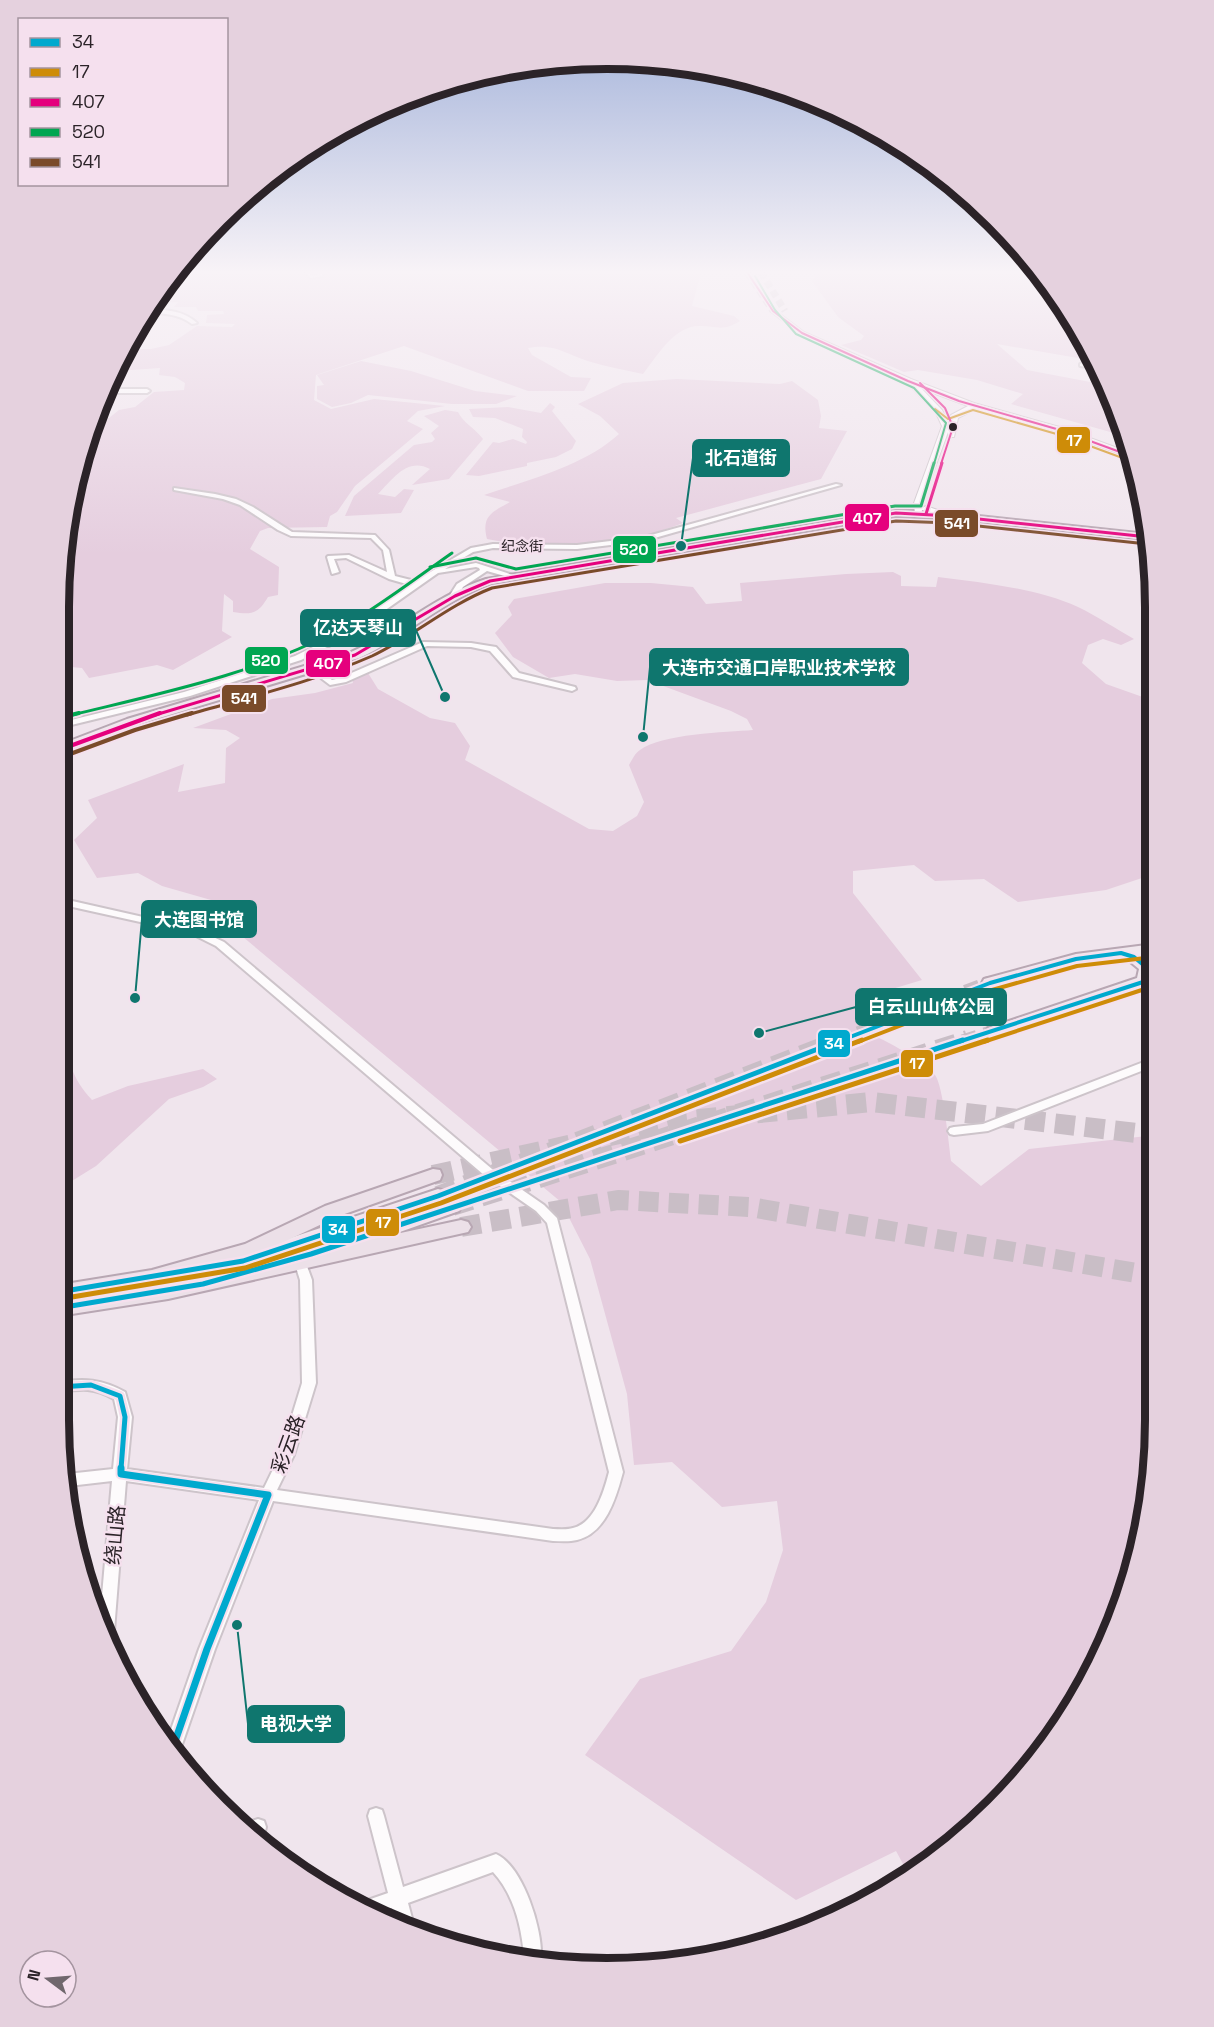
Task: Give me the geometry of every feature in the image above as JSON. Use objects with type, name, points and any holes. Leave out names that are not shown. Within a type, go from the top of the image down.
[{"type":"highway","points":[[69,1290],[152,1277],[251,1249],[332,1211],[433,1175]]},
{"type":"highway","points":[[69,1306],[168,1291],[460,1227]]},
{"type":"main road","points":[[876,367],[908,381],[972,404],[1121,451]]},
{"type":"main road","points":[[884,367],[972,404]]},
{"type":"main road","points":[[908,381],[916,386],[939,412],[946,426],[922,510]]},
{"type":"main road","points":[[918,382],[927,388],[944,408],[953,421],[954,427],[922,510]]},
{"type":"main road","points":[[944,408],[953,411],[972,404]]},
{"type":"main road","points":[[953,421],[958,413],[972,404]]},
{"type":"main road","points":[[69,746],[122,726],[313,669],[377,645],[454,595],[472,586],[513,576],[922,510],[951,516],[1140,536]]},
{"type":"main road","points":[[990,983],[1076,959],[1145,951]]},
{"type":"main road","points":[[1121,953],[1134,957],[1145,966]]},
{"type":"main road","points":[[994,1032],[1145,981]]},
{"type":"main road","points":[[152,1277],[243,1261],[445,1201],[362,1238],[244,1273]]},
{"type":"street","points":[[114,392],[147,391]]},
{"type":"street","name":"纪念街","points":[[69,724],[187,694],[298,658],[344,635],[416,584],[456,559],[482,547],[577,547],[644,539],[838,485]]},
{"type":"street","points":[[176,489],[234,501],[249,507],[280,530],[291,534],[373,537],[386,550],[392,577]]},
{"type":"street","points":[[454,595],[460,586],[484,571],[476,555],[482,547]]},
{"type":"street","points":[[334,572],[330,557],[347,556],[392,577],[416,584]]},
{"type":"street","points":[[456,559],[464,558],[513,576]]},
{"type":"street","points":[[432,574],[482,565]]},
{"type":"street","points":[[313,669],[330,683],[343,681],[426,645],[471,645],[493,649],[516,675],[572,689]]},
{"type":"street","points":[[69,903],[192,931],[220,944],[488,1172],[540,1208],[553,1221],[616,1472],[610,1498],[597,1518],[578,1534],[553,1535],[121,1474],[73,1479]]},
{"type":"street","points":[[954,1131],[984,1128],[1145,1065]]},
{"type":"street","name":"彩云路","points":[[175,1741],[207,1649],[268,1495],[287,1455],[309,1383],[306,1280],[300,1261]]},
{"type":"street","name":"绕山路","points":[[69,1386],[90,1383],[105,1386],[120,1396],[125,1417],[107,1618]]},
{"type":"street","points":[[376,1816],[403,1918]]},
{"type":"street","points":[[375,1906],[496,1863],[510,1875],[530,1928],[533,1952]]},
{"type":"shaded area","points":[[125,367],[342,367],[316,375],[314,400],[331,409],[374,399],[445,406],[418,411],[407,421],[423,429],[355,486],[337,512],[330,516],[327,527],[268,528],[260,531],[250,549],[279,567],[278,595],[268,597],[258,610],[245,613],[233,612],[233,601],[224,594],[222,631],[232,637],[173,670],[157,665],[89,678],[82,668],[69,667],[70,572],[79,502],[87,468],[103,420],[119,410],[135,407],[154,392],[184,390],[185,383],[175,377],[159,375],[160,368],[123,371]]},
{"type":"shaded area","points":[[343,367],[389,367],[475,391],[517,396],[496,404],[452,404],[368,395],[351,403],[332,407],[317,399],[317,386],[324,385],[317,375]]},
{"type":"shaded area","points":[[461,367],[553,367],[571,377],[591,378],[584,391],[528,391]]},
{"type":"shaded area","points":[[611,367],[648,367],[643,374]]},
{"type":"shaded area","points":[[891,367],[1023,367],[1027,370],[1096,383],[1116,434],[1011,404],[1023,394],[977,380],[918,370],[904,372]]},
{"type":"shaded area","points":[[677,379],[780,384],[792,381],[818,400],[821,416],[819,428],[847,431],[821,479],[676,518],[683,523],[650,534],[622,540],[563,545],[523,544],[487,539],[487,520],[498,509],[510,502],[484,495],[537,478],[573,463],[605,445],[619,434],[600,416],[578,404],[623,383]]},
{"type":"shaded area","points":[[550,403],[555,407],[552,411],[576,441],[572,449],[556,457],[527,463],[527,466],[479,476],[466,475],[493,442],[499,443],[513,439],[526,444],[527,442],[522,437],[523,429],[495,418],[473,417],[469,409],[508,407],[541,413]]},
{"type":"shaded area","points":[[445,410],[458,412],[483,439],[449,479],[412,485],[430,469],[422,466],[407,468],[395,476],[378,494],[395,497],[404,489],[414,490],[401,513],[345,516],[354,496],[414,445],[432,442],[435,439],[431,433],[439,426],[424,416]]},
{"type":"shaded area","points":[[893,572],[901,576],[901,586],[936,587],[938,577],[991,584],[1045,595],[1078,607],[1134,639],[1121,645],[1103,639],[1088,645],[1082,663],[1106,684],[1145,698],[1145,877],[1106,890],[1018,902],[984,879],[935,881],[914,865],[853,871],[853,893],[922,980],[859,999],[877,1037],[916,1059],[935,1075],[943,1102],[951,1161],[981,1186],[1029,1149],[1145,1136],[1144,1455],[1135,1525],[1127,1559],[1104,1626],[1073,1689],[1034,1748],[1011,1775],[962,1824],[906,1867],[896,1851],[796,1900],[585,1755],[640,1679],[731,1651],[766,1602],[783,1550],[777,1501],[722,1507],[672,1462],[634,1465],[627,1394],[590,1259],[561,1202],[219,917],[211,900],[162,886],[138,873],[97,878],[74,840],[97,818],[88,800],[184,764],[178,792],[225,783],[226,748],[240,738],[226,730],[193,728],[272,699],[315,693],[353,683],[352,679],[368,673],[378,689],[430,718],[455,723],[470,746],[465,760],[589,829],[613,831],[637,816],[644,802],[629,765],[640,750],[662,740],[678,737],[753,730],[747,719],[731,711],[647,680],[617,681],[575,674],[549,678],[513,657],[495,633],[512,615],[508,607],[514,599],[605,583],[651,583],[693,587],[706,604],[742,601],[740,583]]},
{"type":"shaded area","points":[[69,1057],[75,1077],[92,1100],[128,1086],[203,1069],[217,1079],[203,1087],[169,1099],[96,1166],[69,1183]]},
{"type":"tunnel","points":[[837,1042],[990,983]]},
{"type":"tunnel","points":[[963,1042],[994,1032]]},
{"type":"tunnel","points":[[438,1196],[841,1040]]},
{"type":"tunnel","points":[[452,1206],[968,1040]]},
{"type":"tunnel","points":[[433,1175],[678,1121],[872,1102],[1145,1134]]},
{"type":"tunnel","points":[[461,1227],[618,1200],[750,1207],[1145,1274]]},
{"type":"transit line","name":"520","points":[[430,567],[476,558],[516,569],[895,506],[921,506],[946,423],[914,388],[867,367]]},
{"type":"transit line","name":"407","points":[[876,367],[959,401],[1060,430],[1122,453]]},
{"type":"transit line","name":"407","points":[[920,383],[945,408],[953,427],[926,514]]},
{"type":"transit line","name":"17","points":[[935,409],[948,419],[973,410],[1060,435],[1124,459]]},
{"type":"transit line","name":"407","points":[[69,746],[131,722],[355,655],[455,596],[490,581],[896,513],[951,516],[1140,536]]},
{"type":"transit line","name":"541","points":[[69,754],[135,730],[283,687],[357,662],[391,645],[457,604],[492,588],[896,521],[950,523],[1141,543]]},
{"type":"transit line","name":"520","points":[[69,716],[185,687],[295,651],[340,629],[452,553]]},
{"type":"transit line","name":"34","points":[[69,1290],[243,1261],[438,1196],[990,983],[1076,959],[1121,953],[1134,957],[1145,966]]},
{"type":"transit line","name":"17","points":[[69,1297],[245,1268],[441,1203],[992,990],[1077,966],[1145,958]]},
{"type":"transit line","name":"34","points":[[69,1306],[203,1284],[311,1254],[452,1206],[1143,982],[1145,975]]},
{"type":"transit line","name":"17","points":[[680,1141],[1145,989]]},
{"type":"transit line","name":"34","points":[[69,1386],[91,1385],[120,1396],[125,1417],[121,1474],[268,1495],[207,1649],[175,1741]]},
{"type":"place","name":"北石道街","points":[[681,546]]},
{"type":"place","name":"亿达天琴山","points":[[445,697]]},
{"type":"place","name":"大连市交通口岸职业技术学校","points":[[643,737]]},
{"type":"place","name":"大连图书馆","points":[[135,998]]},
{"type":"place","name":"白云山山体公园","points":[[759,1033]]},
{"type":"place","name":"电视大学","points":[[237,1625]]}]
